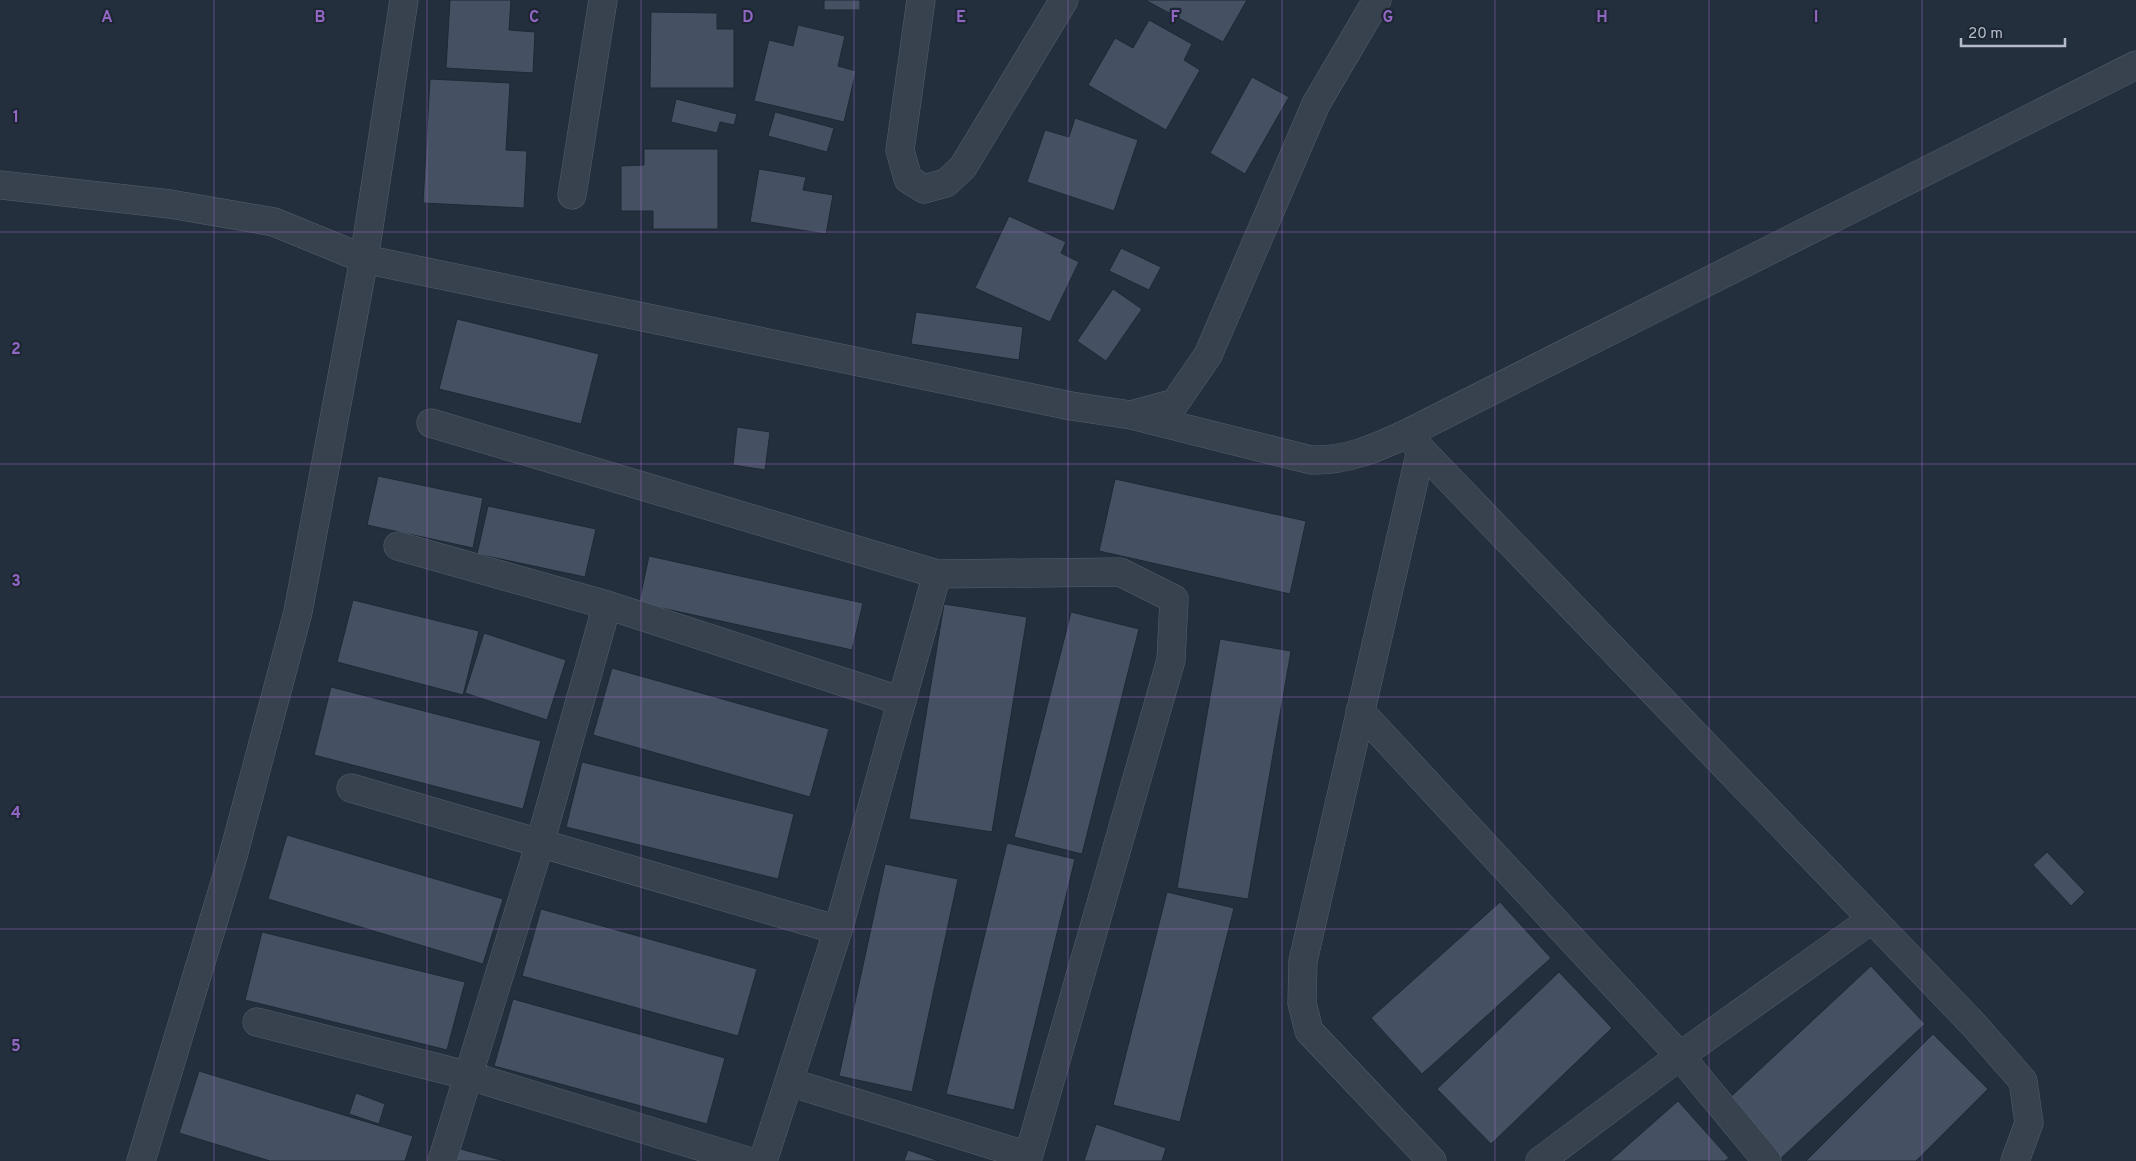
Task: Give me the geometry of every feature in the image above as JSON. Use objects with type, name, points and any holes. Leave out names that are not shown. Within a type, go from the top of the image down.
[{"type":"street","points":[[141,1161],[233,856],[298,612],[364,258],[404,0]]},
{"type":"street","points":[[572,195],[603,0]]},
{"type":"street","points":[[921,0],[900,150],[908,179],[924,189],[946,184],[963,167],[1064,0]]},
{"type":"street","points":[[1131,415],[1175,403],[1208,355],[1316,104],[1377,0]]},
{"type":"street","points":[[0,185],[170,204],[274,222],[364,258],[1072,406],[1131,415],[1310,460],[1330,460],[1352,457],[1413,442],[2136,65]]},
{"type":"street","points":[[431,423],[937,574],[1120,572],[1174,599],[1170,660],[1028,1159],[789,1082]]},
{"type":"street","points":[[1413,442],[1360,711],[1302,962],[1302,1003],[1310,1031],[1432,1161]]},
{"type":"street","points":[[1413,442],[1872,919],[1972,1024],[2023,1081],[2029,1123],[2016,1161]]},
{"type":"street","points":[[398,546],[607,605],[902,701]]},
{"type":"street","points":[[763,1161],[838,930],[937,574]]},
{"type":"street","points":[[442,1161],[470,1076],[540,842],[607,605]]},
{"type":"street","points":[[1360,711],[1680,1056],[1767,1161]]},
{"type":"street","points":[[351,788],[838,930]]},
{"type":"street","points":[[1540,1161],[1680,1056],[1872,919]]},
{"type":"street","points":[[257,1022],[470,1076],[748,1161]]},
{"type":"building","points":[[450,0],[511,0],[509,30],[535,32],[533,73],[446,68]]},
{"type":"building","points":[[824,0],[860,0],[860,10],[824,10]]},
{"type":"building","points":[[1145,0],[1247,0],[1223,42]]},
{"type":"building","points":[[651,12],[717,13],[717,29],[734,29],[734,88],[650,88]]},
{"type":"building","points":[[1149,20],[1192,44],[1184,60],[1200,70],[1166,130],[1088,85],[1115,38],[1133,48]]},
{"type":"building","points":[[798,25],[845,36],[838,66],[856,71],[844,122],[754,101],[769,40],[793,46]]},
{"type":"building","points":[[1252,77],[1289,97],[1245,174],[1210,153]]},
{"type":"building","points":[[430,79],[510,83],[506,150],[527,151],[524,208],[423,203]]},
{"type":"building","points":[[676,99],[737,114],[734,125],[720,122],[717,133],[671,122]]},
{"type":"building","points":[[775,112],[834,128],[827,152],[768,136]]},
{"type":"building","points":[[1075,118],[1138,140],[1114,211],[1027,182],[1045,130],[1069,137]]},
{"type":"building","points":[[644,149],[718,149],[718,229],[653,229],[653,211],[621,211],[621,166],[644,165]]},
{"type":"building","points":[[759,169],[806,177],[803,190],[833,195],[826,234],[750,222]]},
{"type":"building","points":[[1009,216],[1066,242],[1061,253],[1079,262],[1050,322],[975,288]]},
{"type":"building","points":[[1121,248],[1161,267],[1149,290],[1109,271]]},
{"type":"building","points":[[1113,289],[1142,309],[1106,361],[1077,341]]},
{"type":"building","points":[[916,312],[1023,327],[1019,360],[911,344]]},
{"type":"building","points":[[457,319],[599,354],[581,424],[439,389]]},
{"type":"building","points":[[737,427],[770,432],[765,470],[733,465]]},
{"type":"building","points":[[378,476],[483,498],[473,548],[367,525]]},
{"type":"building","points":[[1115,479],[1306,521],[1290,594],[1099,551]]},
{"type":"building","points":[[488,506],[596,529],[585,577],[477,554]]},
{"type":"building","points":[[649,556],[863,603],[852,650],[639,603]]},
{"type":"building","points":[[353,600],[479,631],[463,695],[337,662]]},
{"type":"building","points":[[944,604],[1027,617],[992,832],[909,819]]},
{"type":"building","points":[[1071,612],[1139,629],[1082,854],[1014,837]]},
{"type":"building","points":[[484,633],[566,660],[547,720],[465,693]]},
{"type":"building","points":[[1220,639],[1291,651],[1248,899],[1177,888]]},
{"type":"building","points":[[612,668],[829,729],[810,797],[593,735]]},
{"type":"building","points":[[331,687],[541,741],[523,809],[314,755]]},
{"type":"building","points":[[582,762],[794,814],[778,879],[566,827]]},
{"type":"building","points":[[287,835],[503,899],[483,964],[268,899]]},
{"type":"building","points":[[1007,843],[1075,859],[1014,1110],[946,1094]]},
{"type":"building","points":[[2047,852],[2085,892],[2071,906],[2033,865]]},
{"type":"building","points":[[885,864],[958,879],[912,1092],[839,1076]]},
{"type":"building","points":[[1167,892],[1234,908],[1180,1122],[1113,1105]]},
{"type":"building","points":[[1500,902],[1551,958],[1422,1074],[1371,1018]]},
{"type":"building","points":[[541,909],[757,969],[738,1036],[522,976]]},
{"type":"building","points":[[262,932],[465,982],[447,1050],[245,1000]]},
{"type":"building","points":[[1871,966],[1925,1024],[1778,1161],[1724,1103]]},
{"type":"building","points":[[1559,972],[1612,1028],[1491,1144],[1437,1089]]},
{"type":"building","points":[[513,999],[725,1058],[707,1124],[494,1066]]},
{"type":"building","points":[[1933,1034],[1988,1089],[1916,1161],[1806,1161]]},
{"type":"building","points":[[199,1071],[413,1136],[405,1161],[270,1161],[179,1133]]},
{"type":"building","points":[[356,1093],[385,1104],[379,1124],[349,1114]]},
{"type":"building","points":[[1678,1101],[1729,1158],[1725,1161],[1610,1161]]},
{"type":"building","points":[[1096,1124],[1166,1148],[1162,1161],[1084,1161]]},
{"type":"building","points":[[453,1147],[505,1161],[450,1161]]},
{"type":"building","points":[[908,1150],[939,1161],[904,1161]]}]
